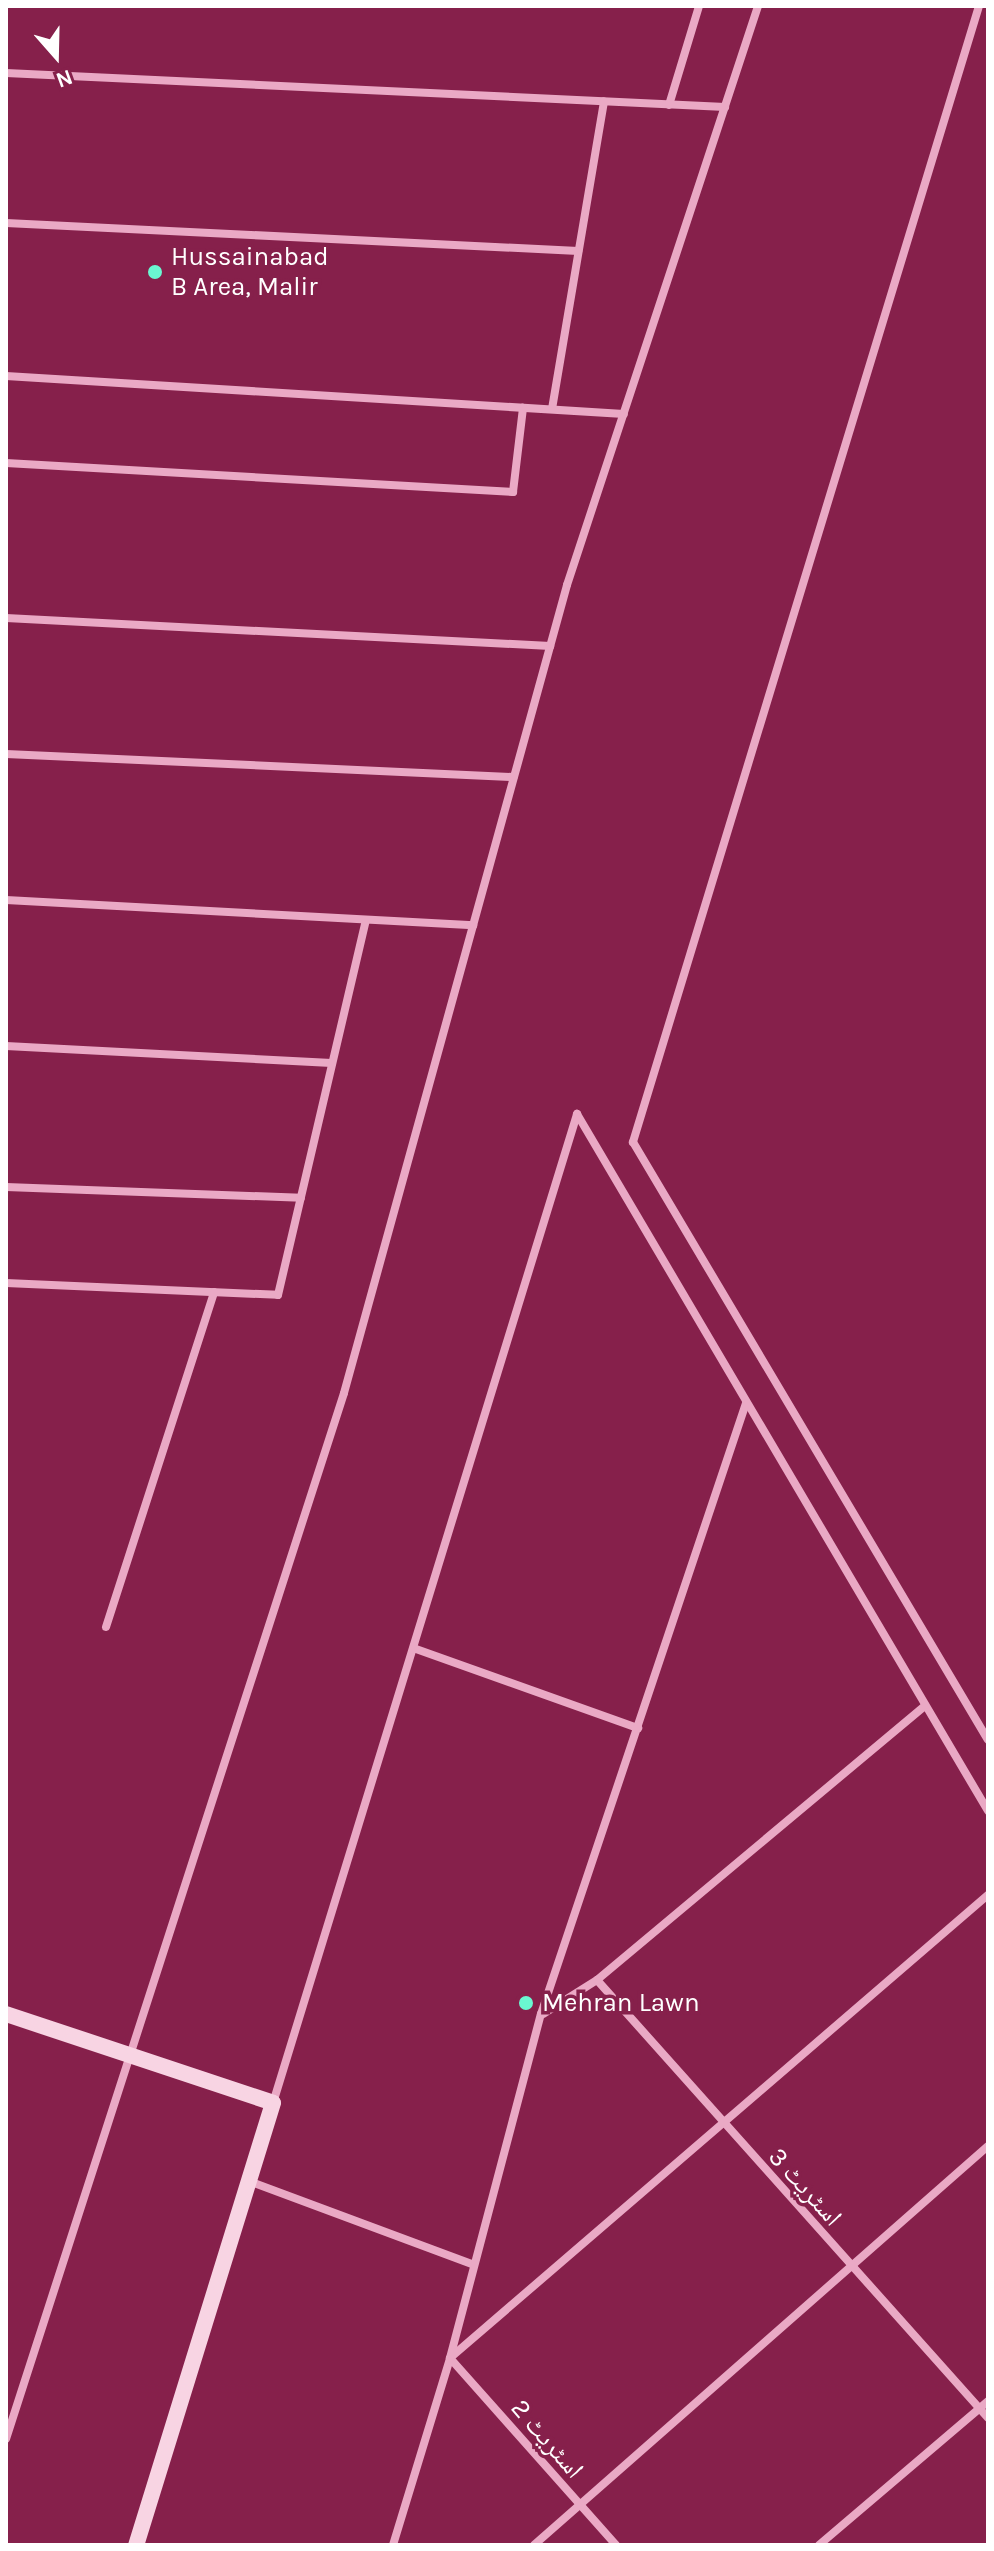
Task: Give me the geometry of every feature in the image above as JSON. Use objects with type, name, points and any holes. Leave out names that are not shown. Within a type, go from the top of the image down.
[{"type":"street","points":[[669,105],[699,6]]},
{"type":"street","points":[[6,2439],[128,2053],[344,1393],[550,646],[758,6]]},
{"type":"street","points":[[979,6],[633,1142],[988,1740]]},
{"type":"street","points":[[6,73],[725,107]]},
{"type":"street","points":[[552,409],[604,101]]},
{"type":"street","points":[[6,223],[578,251]]},
{"type":"street","points":[[6,376],[624,414]]},
{"type":"street","points":[[6,463],[513,492],[523,408]]},
{"type":"street","points":[[6,618],[550,646]]},
{"type":"street","points":[[6,754],[513,777]]},
{"type":"street","points":[[6,900],[473,925]]},
{"type":"street","points":[[6,1283],[278,1295],[366,920]]},
{"type":"street","points":[[6,1046],[332,1063]]},
{"type":"street","points":[[136,2545],[246,2180],[416,1649],[577,1114],[988,1811]]},
{"type":"street","points":[[6,1187],[301,1198]]},
{"type":"street","points":[[106,1627],[214,1292]]},
{"type":"street","points":[[393,2545],[450,2358],[541,2014],[746,1403]]},
{"type":"street","points":[[416,1649],[638,1728]]},
{"type":"street","points":[[541,2014],[597,1980],[925,1706]]},
{"type":"street","points":[[450,2358],[719,2121],[988,1895]]},
{"type":"street","name":"اسٹریٹ 3","points":[[597,1980],[719,2121],[988,2418]]},
{"type":"street","points":[[6,2014],[273,2103]]},
{"type":"street","points":[[534,2545],[988,2146]]},
{"type":"street","points":[[246,2180],[474,2265]]},
{"type":"street","name":"اسٹریٹ 2","points":[[450,2358],[616,2545]]},
{"type":"street","points":[[819,2545],[988,2401]]},
{"type":"place","name":"Hussainabad B Area, Malir","points":[[155,272]]},
{"type":"place","name":"Mehran Lawn","points":[[526,2003]]}]
